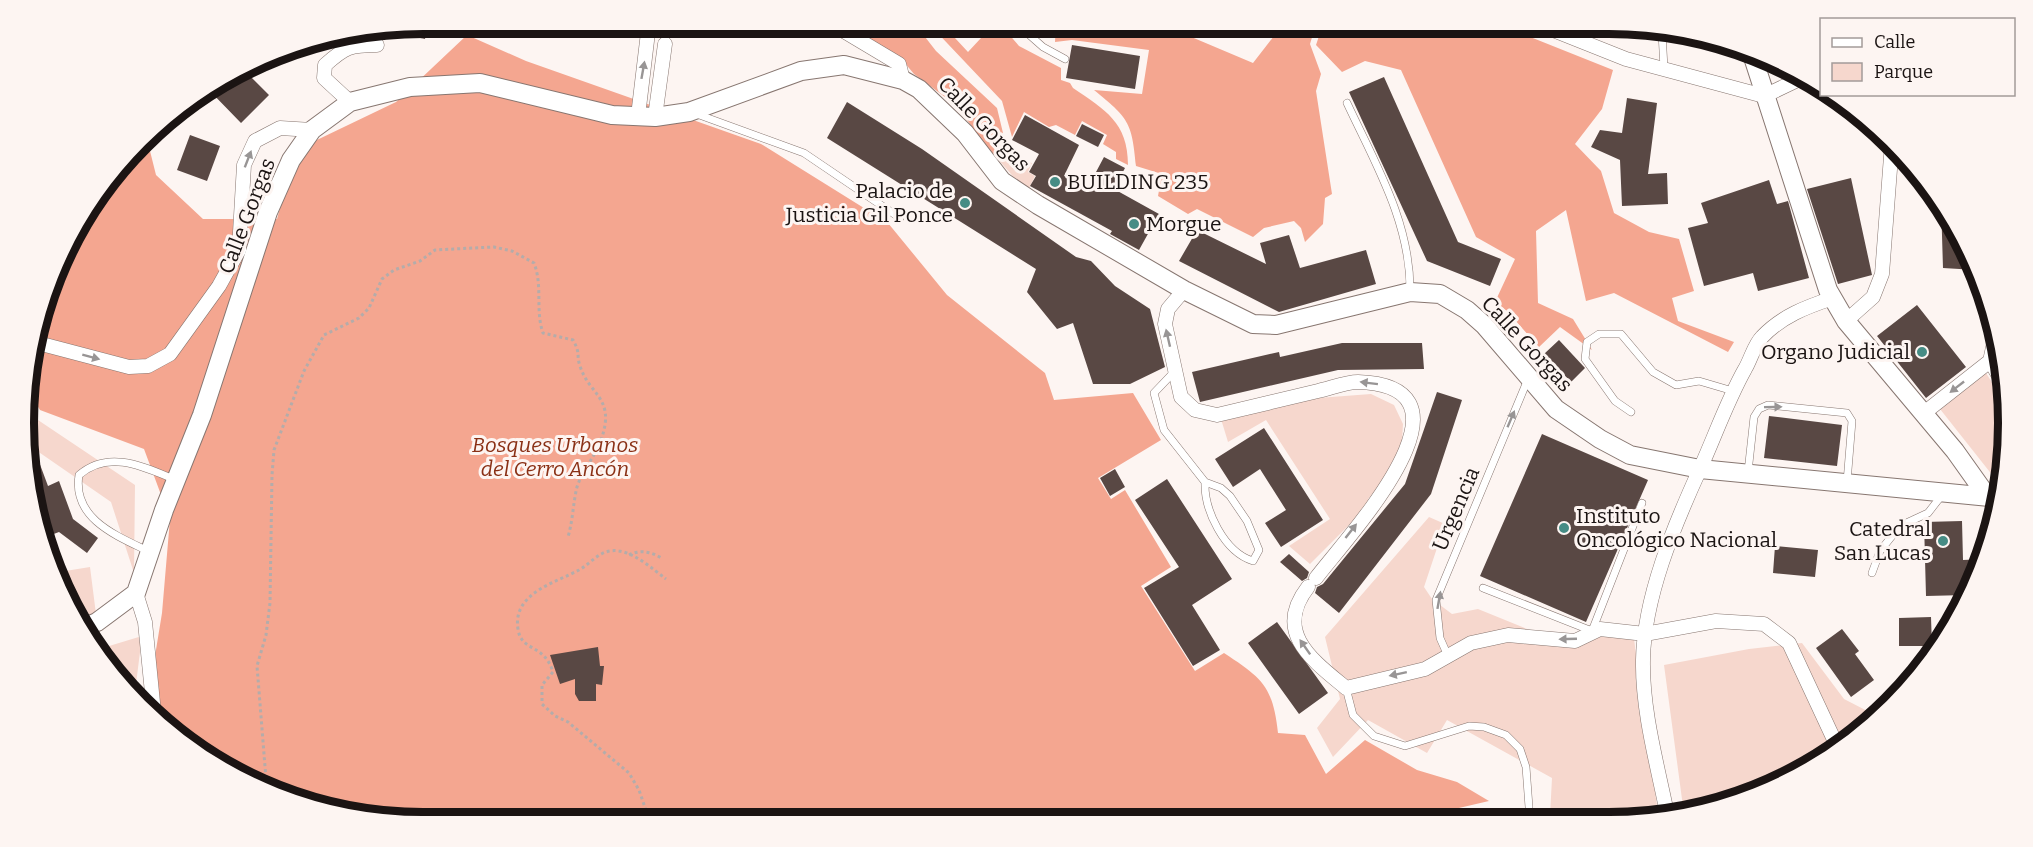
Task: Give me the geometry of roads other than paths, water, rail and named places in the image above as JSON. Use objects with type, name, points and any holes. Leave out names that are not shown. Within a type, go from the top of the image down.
[{"type":"street","points":[[646,116],[649,34]]},
{"type":"street","points":[[849,34],[899,64],[903,80]]},
{"type":"street","points":[[1563,34],[1626,59],[1764,96],[1794,82]]},
{"type":"street","points":[[646,116],[665,44]]},
{"type":"street","points":[[350,102],[324,78],[325,65],[343,49],[356,45],[377,45]]},
{"type":"street","points":[[1754,63],[1833,298],[1846,321],[1992,492]]},
{"type":"street","name":"Calle Gorgas","points":[[136,592],[202,415],[268,212],[291,160],[312,130],[350,102],[410,87],[480,83],[612,115],[646,116],[689,112],[801,71],[844,65],[903,80],[919,89],[965,133],[1002,181],[1047,211],[1184,290],[1253,324],[1276,325],[1410,292],[1440,294],[1467,310],[1498,340],[1556,409],[1600,439],[1630,455],[1700,469],[1991,497]]},
{"type":"street","points":[[43,344],[129,367],[148,366],[170,354],[219,286],[239,250],[244,165],[255,141],[280,128],[312,130]]},
{"type":"street","points":[[1846,321],[1874,297],[1882,274],[1891,155]]},
{"type":"street","points":[[1184,290],[1168,309],[1165,324],[1181,397],[1195,410],[1217,415],[1356,382],[1390,386],[1403,395],[1412,408],[1413,421],[1408,449],[1391,483],[1296,602],[1293,623],[1298,638],[1313,659],[1346,688],[1425,669],[1471,643],[1508,635],[1575,641],[1600,629],[1645,634],[1716,621],[1764,624],[1789,643],[1834,741]]},
{"type":"street","points":[[1666,808],[1648,710],[1643,662],[1645,634],[1670,544],[1684,503],[1733,391],[1759,339],[1775,324],[1797,310],[1833,298]]},
{"type":"street","points":[[1923,413],[1990,361],[1992,355]]},
{"type":"street","points":[[1990,361],[1994,368]]},
{"type":"street","points":[[91,625],[98,622],[136,592],[145,622],[153,704]]},
{"type":"lane","points":[[1028,34],[1043,47],[1065,59]]},
{"type":"lane","points":[[1662,38],[1664,68]]},
{"type":"lane","points":[[1347,103],[1404,230],[1410,270],[1410,292]]},
{"type":"lane","points":[[689,112],[804,153],[900,218]]},
{"type":"lane","points":[[1631,412],[1615,401],[1585,359],[1587,342],[1599,334],[1621,334],[1653,372],[1676,385],[1699,381],[1733,391]]},
{"type":"lane","points":[[1176,370],[1154,393],[1164,430],[1205,482],[1221,488],[1230,496],[1247,521],[1259,550],[1253,561],[1243,558],[1224,536],[1209,511],[1205,496],[1205,482]]},
{"type":"lane","name":"Urgencia","points":[[1448,656],[1440,638],[1436,600],[1528,378]]},
{"type":"lane","points":[[1748,472],[1754,417],[1759,409],[1768,405],[1847,413],[1852,421],[1847,482]]},
{"type":"lane","points":[[151,552],[106,531],[87,513],[77,488],[79,475],[87,467],[105,462],[130,462],[176,480]]},
{"type":"lane","points":[[1872,573],[1880,551],[1900,526],[1928,513],[1943,493]]},
{"type":"lane","points":[[1483,588],[1592,631],[1642,503]]},
{"type":"lane","points":[[1346,688],[1353,716],[1374,736],[1405,746],[1469,726],[1484,727],[1506,735],[1520,749],[1523,758],[1529,807]]},
{"type":"place","name":"BUILDING 235","points":[[1055,182]]},
{"type":"place","name":"Palacio de Justicia Gil Ponce","points":[[965,203]]},
{"type":"place","name":"Morgue","points":[[1134,224]]},
{"type":"place","name":"Organo Judicial","points":[[1922,352]]},
{"type":"place","name":"Instituto Oncológico Nacional","points":[[1564,528]]},
{"type":"place","name":"Catedral San Lucas","points":[[1943,541]]},
{"type":"park label","name":"Bosques Urbanos del Cerro Ancón","points":[[555,457]]}]
